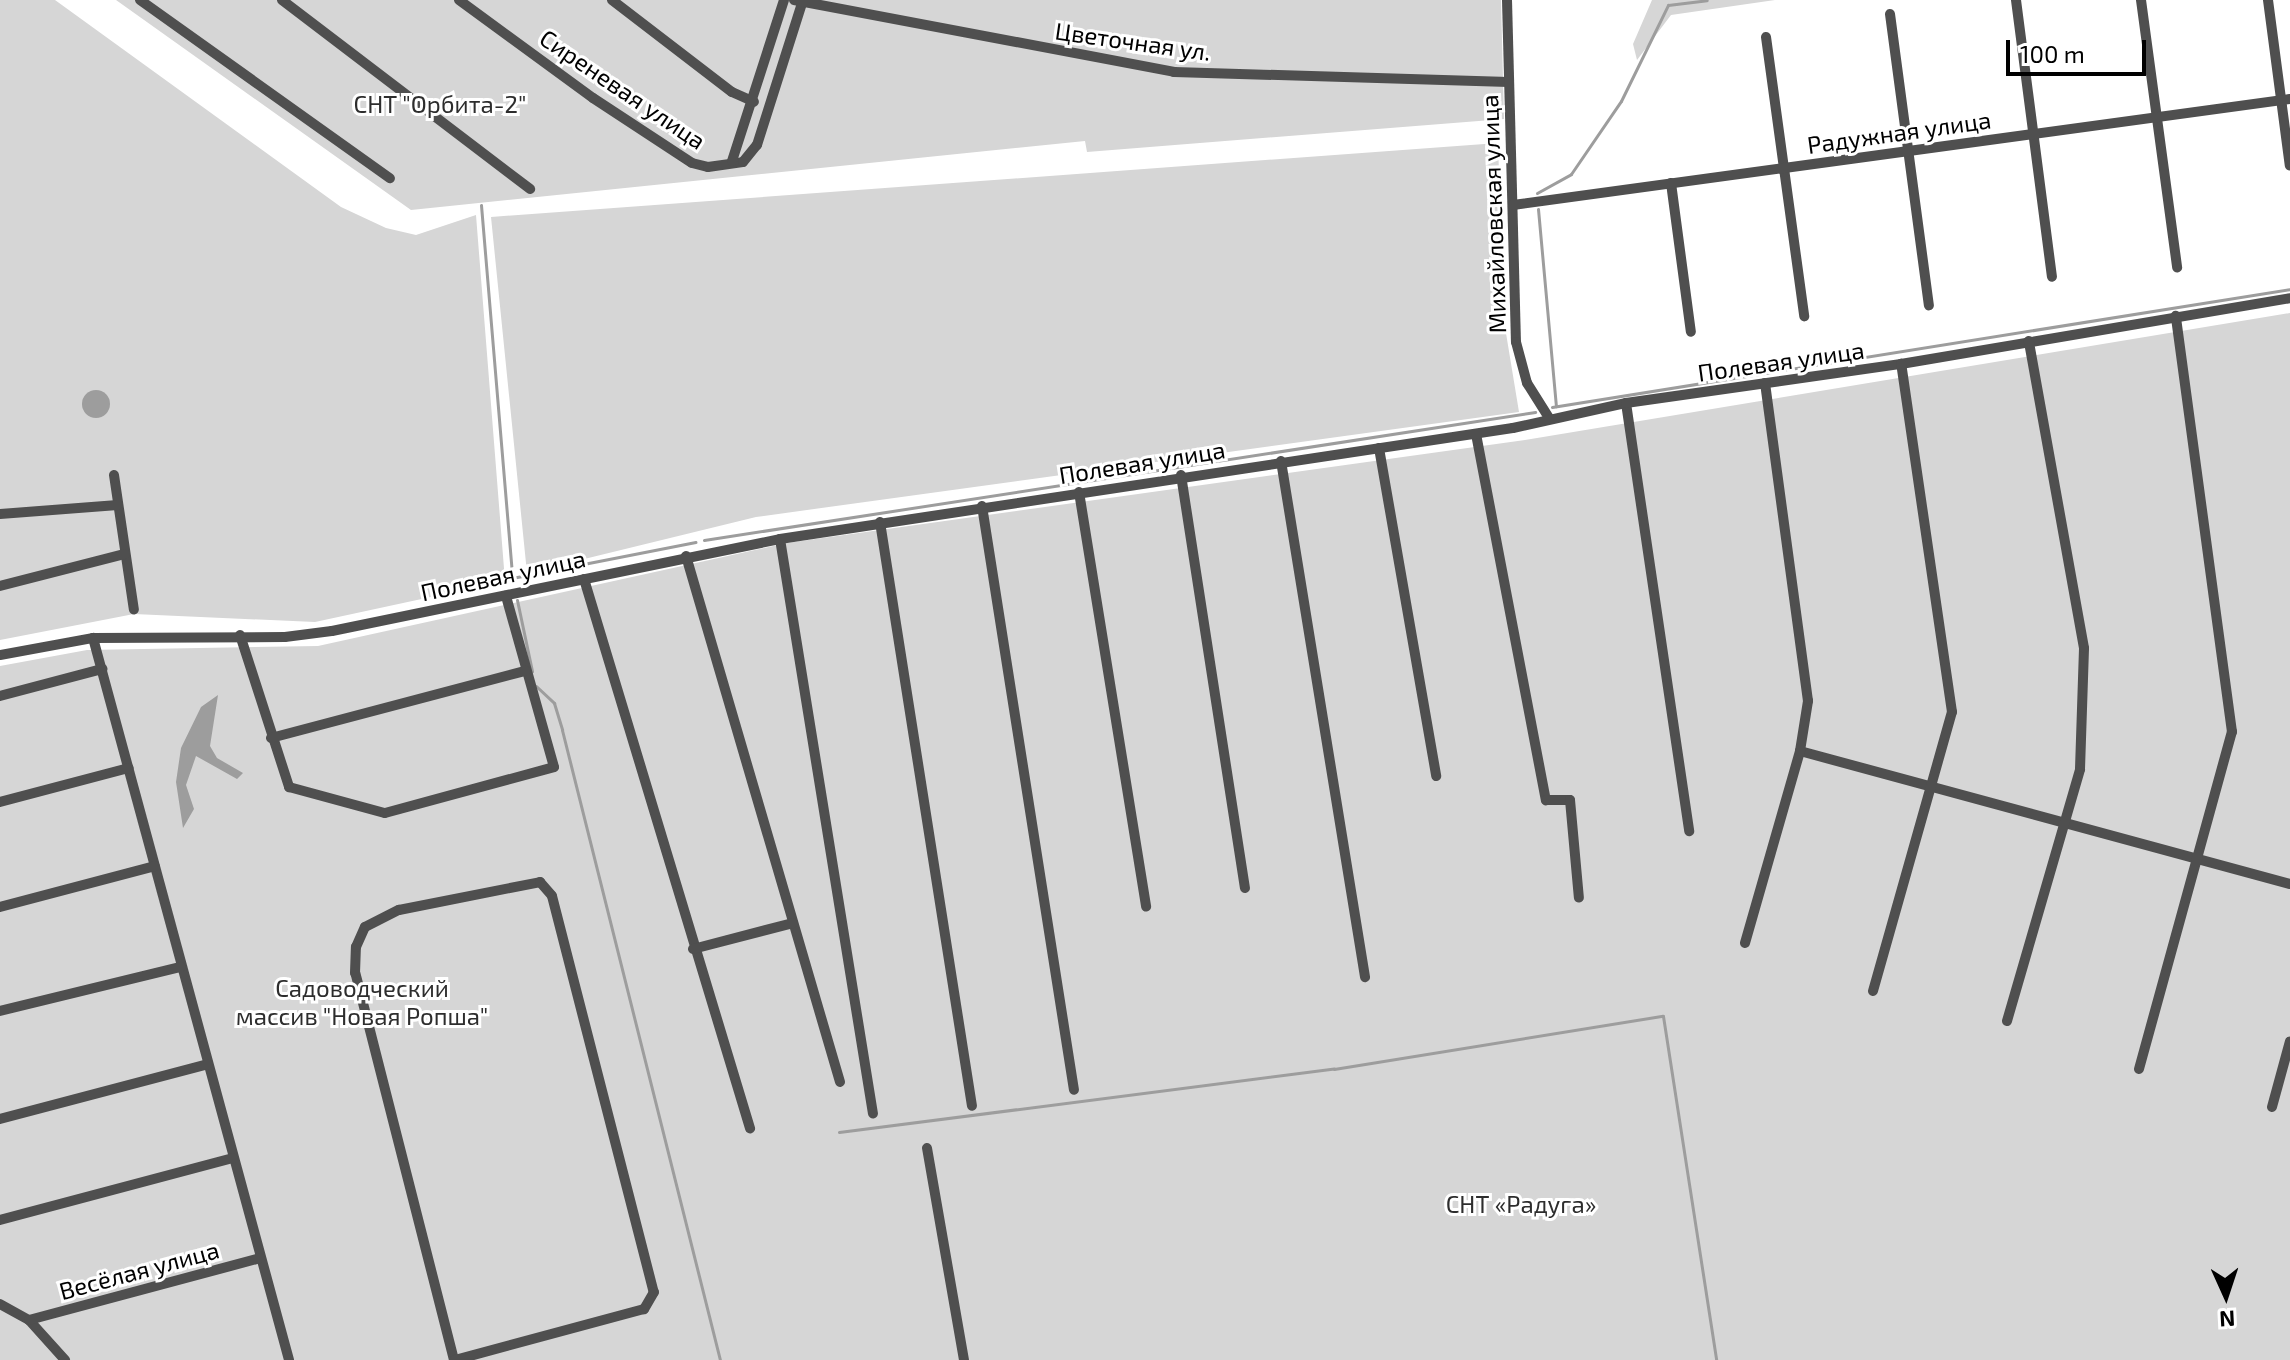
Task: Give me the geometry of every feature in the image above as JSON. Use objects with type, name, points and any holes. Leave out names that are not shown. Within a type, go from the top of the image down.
[{"type":"street","points":[[140,0],[390,178]]},
{"type":"street","points":[[282,0],[530,189]]},
{"type":"street","name":"Сиреневая улица","points":[[459,0],[692,163],[708,167],[732,161]]},
{"type":"street","points":[[612,0],[732,92],[754,102]]},
{"type":"street","points":[[784,0],[754,102],[732,161],[743,162],[757,145],[799,1]]},
{"type":"street","name":"Михайловская улица","points":[[1507,0],[1516,342],[1527,383],[1549,418]]},
{"type":"street","points":[[2016,0],[2052,277]]},
{"type":"street","points":[[2141,0],[2177,268]]},
{"type":"street","points":[[2268,0],[2286,100],[2290,166]]},
{"type":"street","name":"Цветочная ул.","points":[[799,1],[1174,72],[1509,82]]},
{"type":"street","points":[[1890,14],[1929,305]]},
{"type":"street","points":[[1766,37],[1804,316]]},
{"type":"street","name":"Радужная улица","points":[[1513,205],[2286,100]]},
{"type":"street","points":[[1671,183],[1691,332]]},
{"type":"street","name":"Полевая улица","points":[[0,655],[93,638],[285,637],[332,631],[780,539],[1181,475],[1476,434],[1626,403],[1901,364],[2290,298]]},
{"type":"street","points":[[2139,1069],[2232,732],[2176,316]]},
{"type":"street","points":[[2007,1021],[2080,769],[2084,648],[2029,341]]},
{"type":"street","points":[[1873,991],[1952,712],[1901,364]]},
{"type":"street","points":[[1745,943],[1800,751],[1807,686],[1765,383]]},
{"type":"street","points":[[1626,403],[1689,831]]},
{"type":"street","points":[[1476,434],[1546,800],[1570,800],[1579,898]]},
{"type":"street","points":[[1379,448],[1436,776]]},
{"type":"street","points":[[1281,461],[1365,977]]},
{"type":"street","points":[[114,475],[134,610]]},
{"type":"street","points":[[1181,475],[1245,888]]},
{"type":"street","points":[[1079,492],[1146,907]]},
{"type":"street","points":[[0,514],[118,505]]},
{"type":"street","points":[[982,506],[1074,1090]]},
{"type":"street","points":[[880,522],[972,1106]]},
{"type":"street","points":[[780,539],[873,1114]]},
{"type":"street","points":[[0,586],[125,554]]},
{"type":"street","points":[[686,556],[840,1082]]},
{"type":"street","points":[[584,579],[693,949],[750,1128]]},
{"type":"street","points":[[240,635],[289,787],[385,813],[554,767],[506,596]]},
{"type":"street","points":[[93,638],[285,1359]]},
{"type":"street","points":[[0,696],[102,669]]},
{"type":"street","points":[[271,738],[525,671]]},
{"type":"street","points":[[1800,751],[1933,784],[2290,884]]},
{"type":"street","points":[[0,802],[129,768]]},
{"type":"street","points":[[0,907],[155,866]]},
{"type":"street","points":[[540,882],[552,896],[654,1292],[644,1309],[455,1360],[355,973],[356,947],[365,927],[399,910],[540,882]]},
{"type":"street","points":[[693,949],[793,923]]},
{"type":"street","points":[[0,1011],[181,967]]},
{"type":"street","points":[[2272,1107],[2290,1041]]},
{"type":"street","points":[[0,1119],[208,1064]]},
{"type":"street","points":[[927,1148],[964,1360]]},
{"type":"street","points":[[0,1220],[233,1158]]},
{"type":"street","name":"Весёлая улица","points":[[29,1320],[260,1258]]},
{"type":"street","points":[[0,1304],[29,1320],[65,1360]]},
{"type":"green space","points":[[0,0],[55,0],[341,207],[386,228],[416,235],[476,215],[505,581],[315,622],[134,614],[0,640]]},
{"type":"green space","name":"СНТ \"Орбита-2\"","points":[[116,0],[1501,0],[1504,119],[1087,152],[1085,141],[411,210]]},
{"type":"green space","points":[[1652,0],[1775,0],[1671,15],[1637,60],[1633,44]]},
{"type":"green space","points":[[1498,143],[1504,321],[1519,412],[756,517],[527,573],[491,217]]},
{"type":"green space","name":"Садоводческий массив \"Новая Ропша\"","points":[[2290,313],[2290,1360],[0,1360],[0,666],[87,650],[318,646],[787,543],[1525,440]]},
{"type":"shaded area","points":[[96,390],[106,394],[110,404],[106,414],[96,418],[86,414],[82,404],[86,394]]},
{"type":"shaded area","points":[[218,695],[210,746],[217,758],[243,773],[237,779],[196,756],[186,785],[194,809],[183,828],[176,782],[181,748],[201,707]]},
{"type":"waterway","points":[[1537,193],[1571,174],[1621,101],[1668,5],[1707,0]]},
{"type":"waterway","points":[[481,205],[512,578],[695,542]]},
{"type":"waterway","points":[[1538,209],[1556,406]]},
{"type":"waterway","points":[[1552,407],[2290,289]]},
{"type":"waterway","points":[[704,540],[1535,412]]},
{"type":"waterway","points":[[517,600],[532,671]]},
{"type":"waterway","points":[[536,686],[554,703],[562,730],[720,1360]]},
{"type":"waterway","points":[[839,1132],[1334,1069],[1663,1016],[1716,1360]]},
{"type":"park label","name":"СНТ «Радуга»","points":[[1521,1204]]}]
